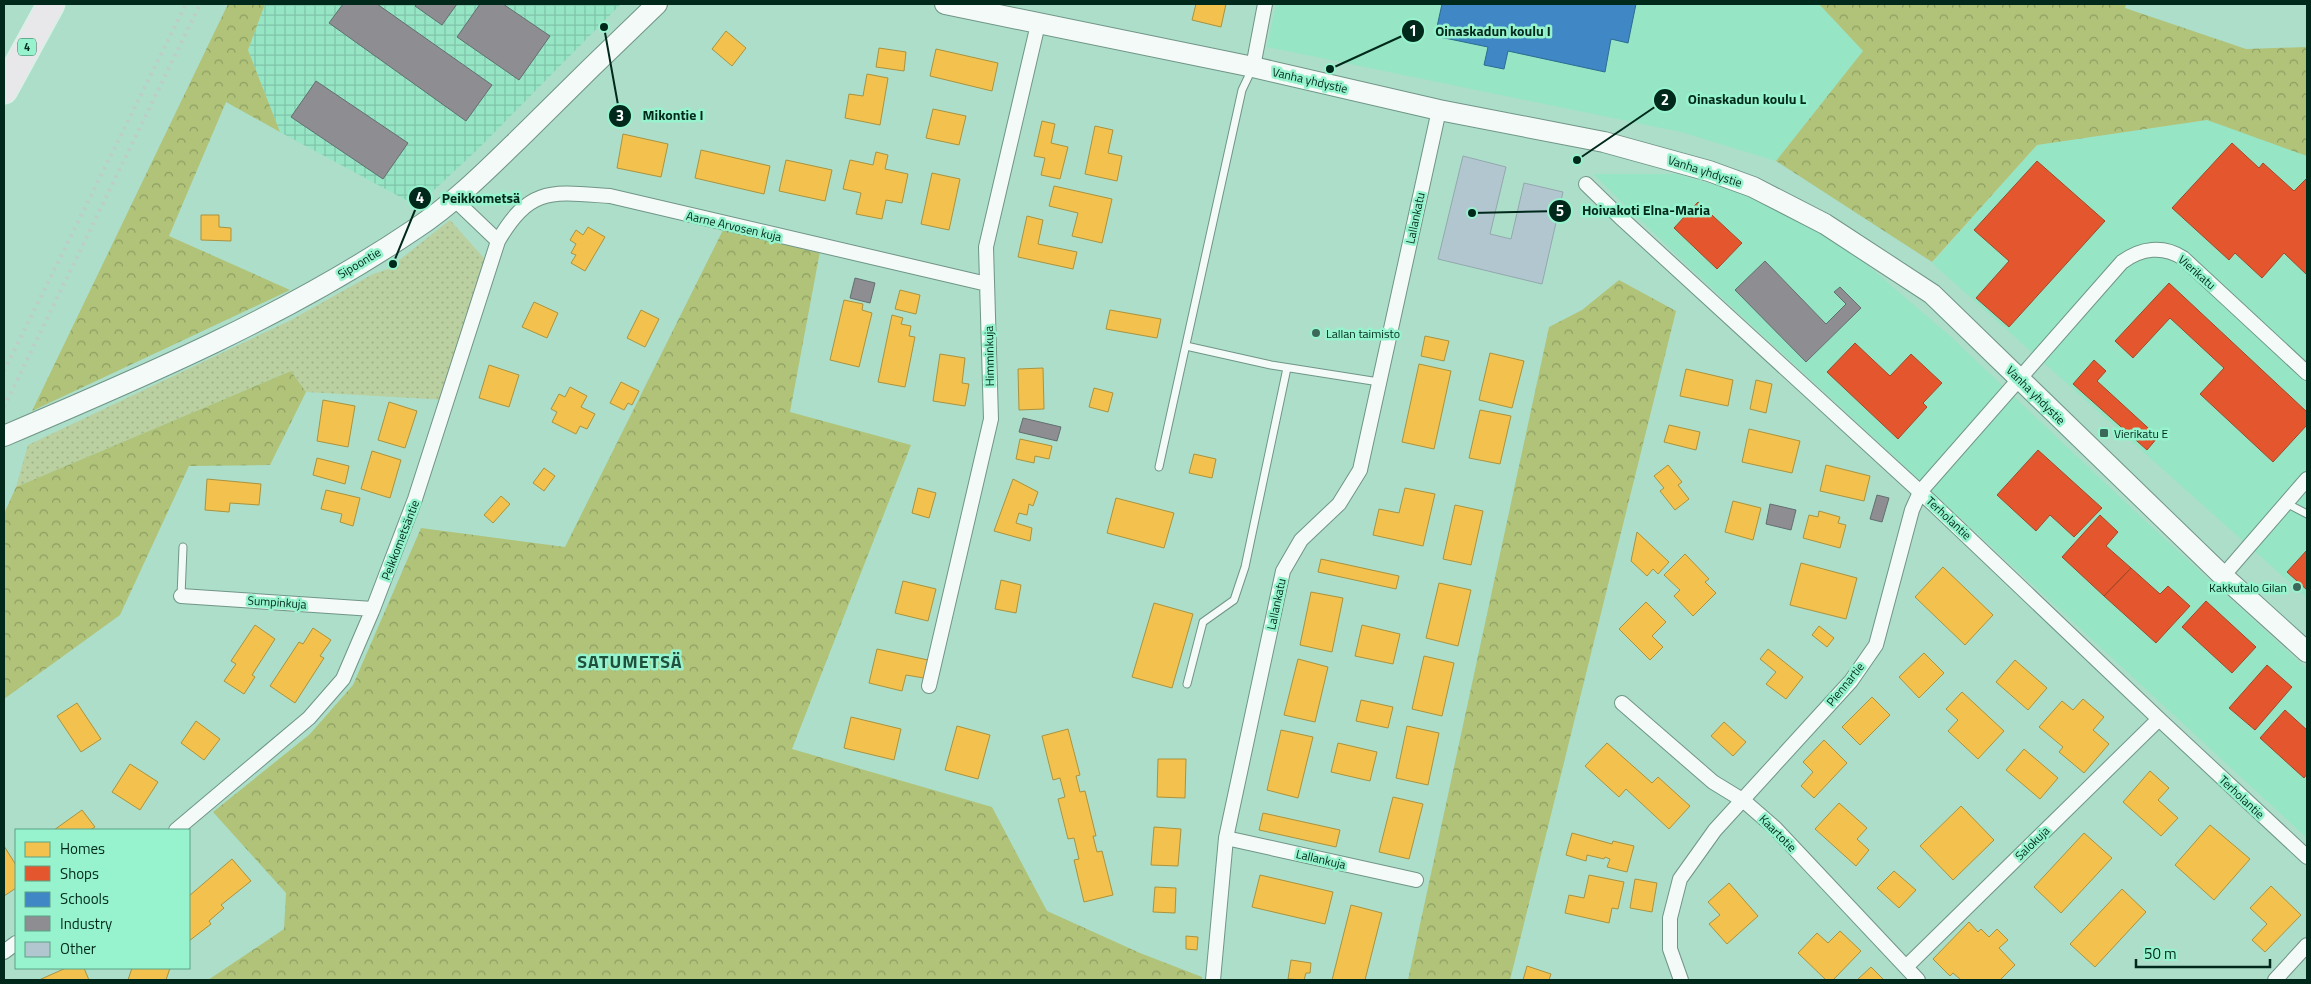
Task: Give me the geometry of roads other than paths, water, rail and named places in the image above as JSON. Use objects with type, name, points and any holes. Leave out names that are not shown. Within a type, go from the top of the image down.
[{"type":"highway","name":"4","points":[[4,90],[51,4]]},
{"type":"street","name":"Sipoontie","points":[[4,436],[92,398],[282,310],[416,228],[454,199],[657,4]]},
{"type":"street","name":"Vanha yhdystie","points":[[945,4],[1253,67],[1439,110],[1604,142],[1709,170],[1753,187],[1825,224],[1932,294],[2020,379],[2043,404],[2223,576],[2307,652]]},
{"type":"street","points":[[1253,67],[1265,4]]},
{"type":"street","name":"Himminkuja","points":[[929,686],[991,419],[986,246],[1038,24]]},
{"type":"street","name":"Lallankatu","points":[[1213,980],[1226,838],[1283,571],[1301,540],[1339,504],[1360,470],[1439,110]]},
{"type":"street","name":"Terholantie","points":[[1586,184],[1920,492],[2307,857]]},
{"type":"street","name":"Aarne Arvosen kuja","points":[[498,241],[511,219],[532,200],[560,193],[610,196],[987,284]]},
{"type":"street","points":[[454,199],[498,241]]},
{"type":"street","name":"Peikkometsäntie","points":[[177,829],[309,718],[343,679],[374,609],[415,499],[498,241]]},
{"type":"street","name":"Vierikatu","points":[[2020,379],[2122,262],[2130,256],[2156,249],[2172,251],[2183,258],[2307,373]]},
{"type":"street","name":"Piennartie","points":[[1680,980],[1670,949],[1670,918],[1680,879],[1715,830],[1851,681],[1876,645],[1912,510],[1920,492],[2020,379]]},
{"type":"street","points":[[2223,576],[2307,480]]},
{"type":"street","name":"Sumpinkuja","points":[[181,596],[374,609]]},
{"type":"street","name":"Kaartotie","points":[[1622,703],[1713,782],[1744,800],[1775,828],[1918,980]]},
{"type":"street","name":"Salokuja","points":[[1906,967],[2159,719]]},
{"type":"street","name":"Lallankuja","points":[[1226,838],[1416,880]]},
{"type":"street","points":[[4,952],[15,944]]},
{"type":"street","points":[[2275,980],[2307,945]]},
{"type":"lane","points":[[1159,468],[1242,90],[1253,67]]},
{"type":"lane","points":[[1186,346],[1287,368],[1379,382]]},
{"type":"lane","points":[[1187,684],[1203,622],[1234,600],[1245,567],[1287,368]]},
{"type":"lane","points":[[2286,503],[2307,514]]},
{"type":"lane","points":[[181,596],[182,547]]},
{"type":"railway","points":[[4,371],[186,4]]},
{"type":"railway","points":[[4,407],[200,4]]},
{"type":"place","name":"Mikontie I","points":[[604,27]]},
{"type":"place","name":"Oinaskadun koulu I","points":[[1330,69]]},
{"type":"place","name":"Oinaskadun koulu L","points":[[1577,160]]},
{"type":"place","name":"Hoivakoti Elna-Maria","points":[[1472,213]]},
{"type":"place","name":"Peikkometsä","points":[[393,264]]},
{"type":"place","name":"Lallan taimisto","points":[[1316,333]]},
{"type":"place","name":"Vierikatu E","points":[[2104,433]]},
{"type":"place","name":"Kakkutalo Gilan","points":[[2297,587]]},
{"type":"district","name":"SATUMETSÄ","points":[[630,661]]}]
